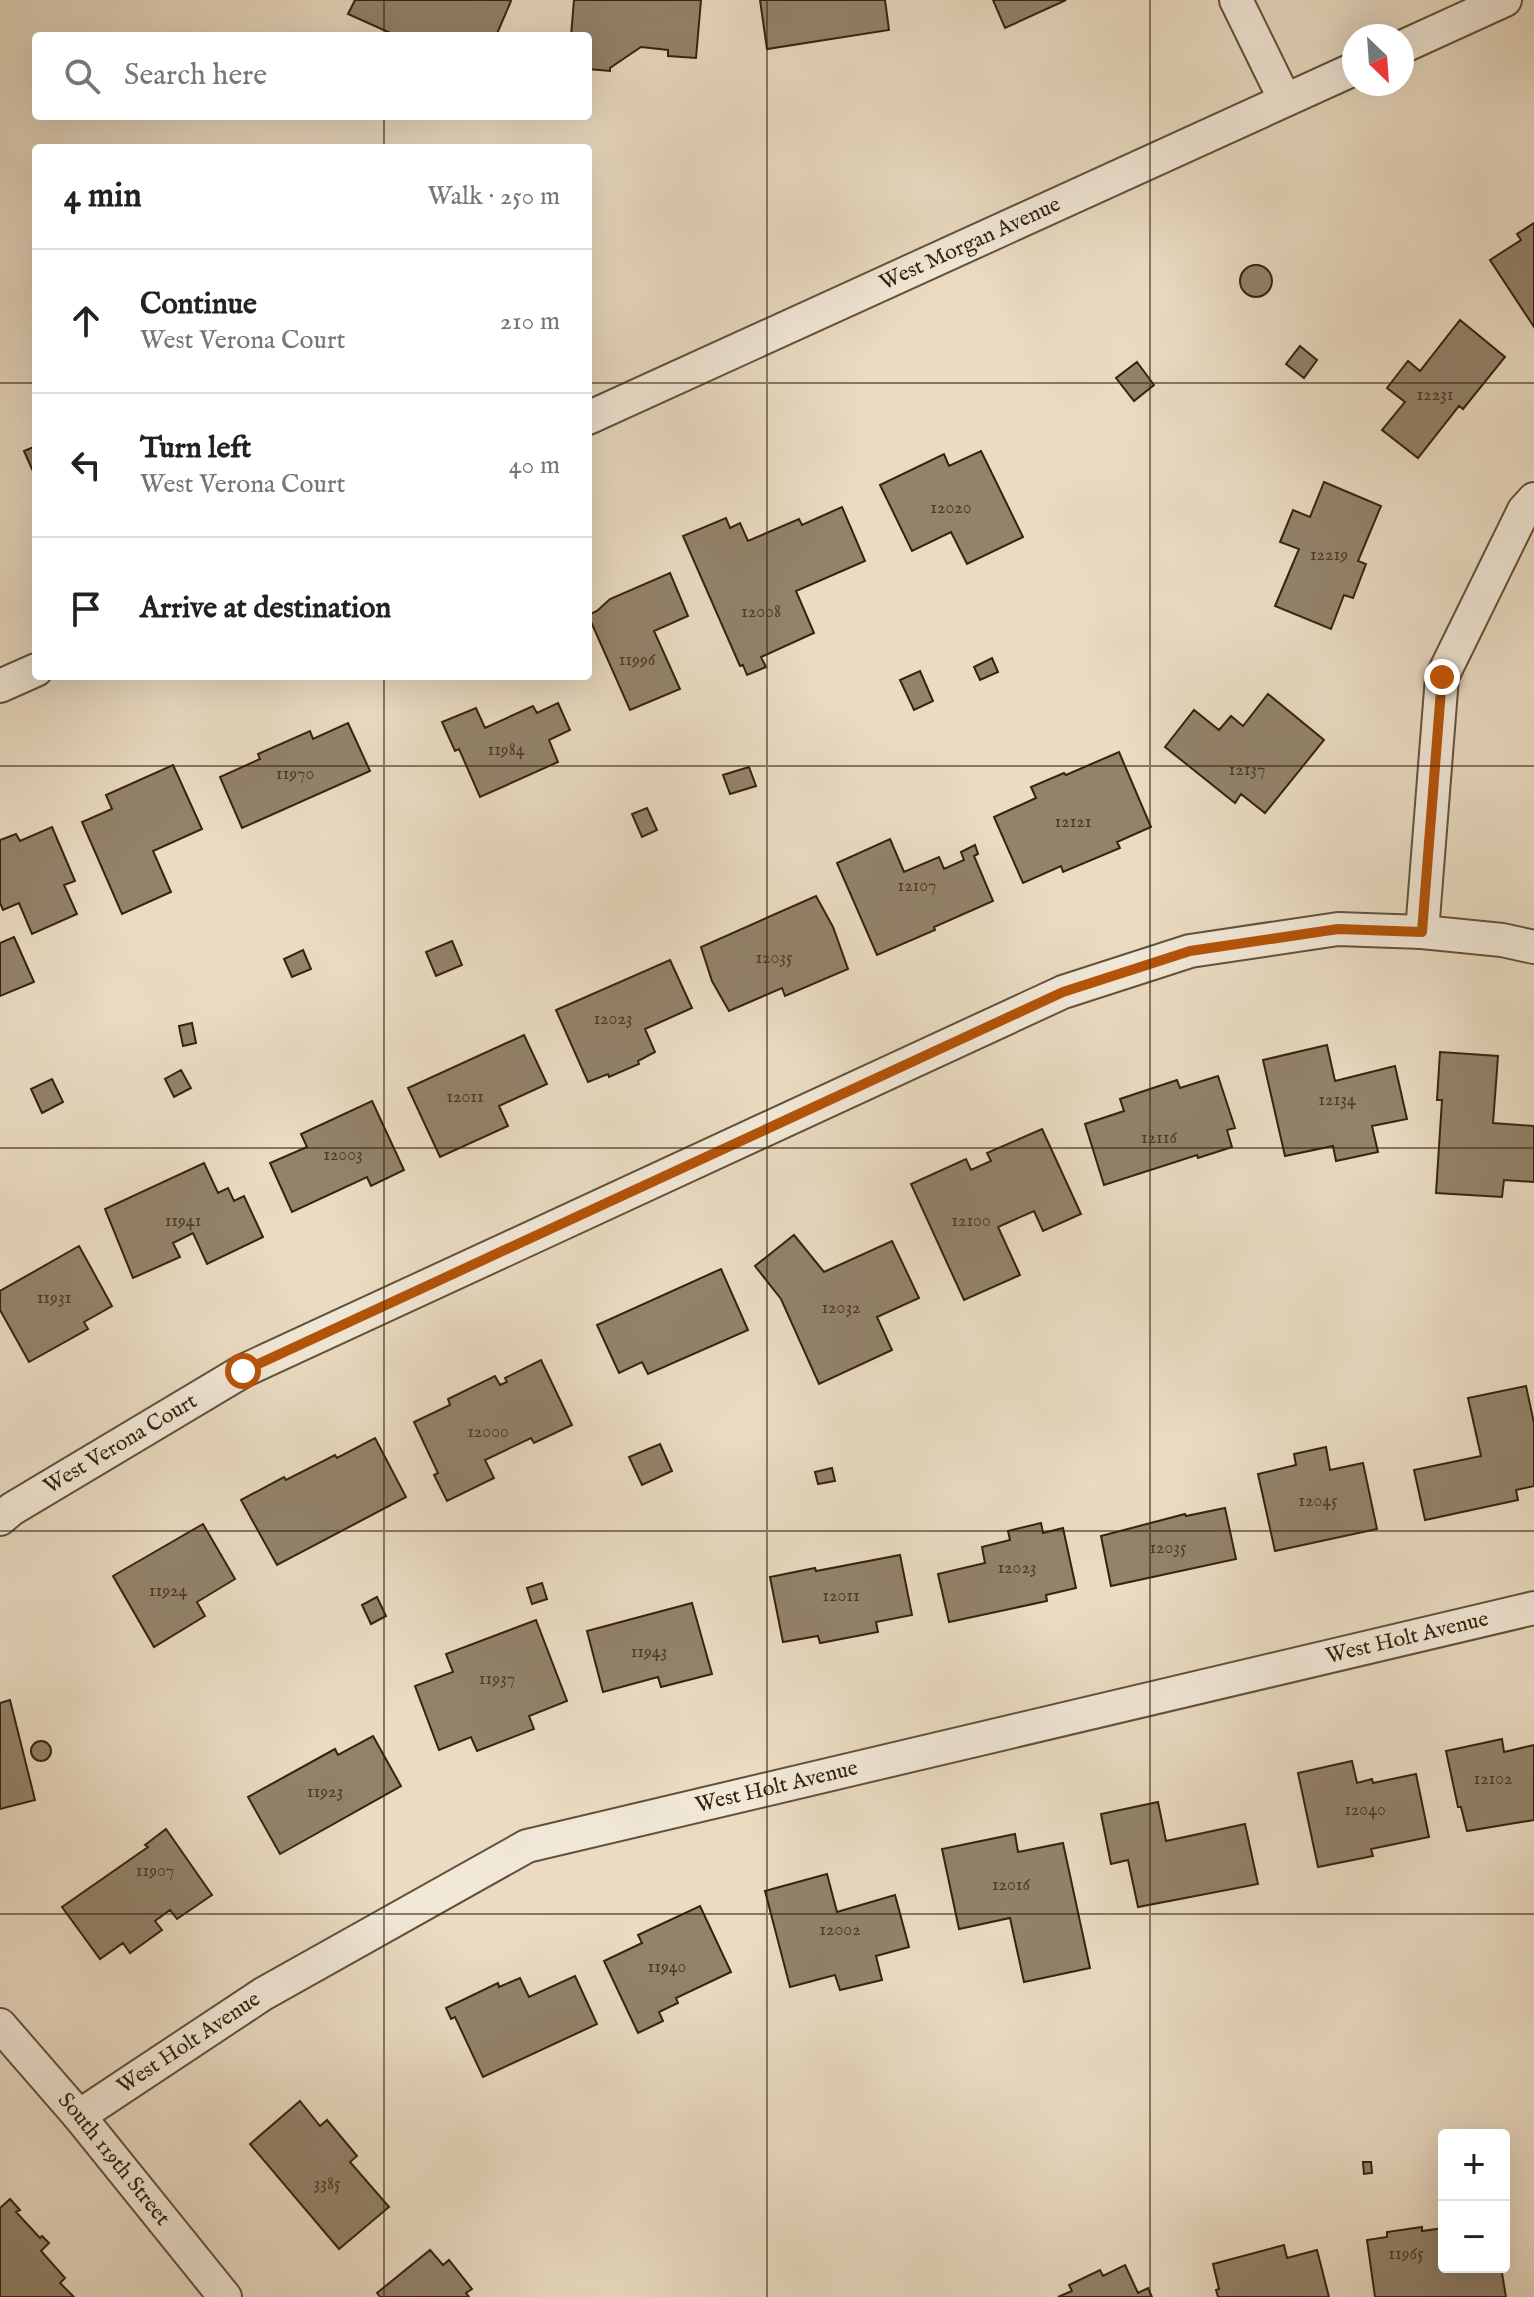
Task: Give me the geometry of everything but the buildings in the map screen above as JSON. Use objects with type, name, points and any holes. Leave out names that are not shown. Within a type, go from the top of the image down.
[{"type":"street","points":[[1236,0],[1285,100]]},
{"type":"street","points":[[1414,42],[1505,0]]},
{"type":"street","name":"West Morgan Avenue","points":[[592,416],[1342,74]]},
{"type":"street","points":[[1422,932],[1442,677],[1524,510],[1534,499]]},
{"type":"street","points":[[0,686],[32,672]]},
{"type":"street","name":"West Verona Court","points":[[0,1519],[243,1371],[1063,992],[1190,951],[1338,929],[1422,932],[1502,940],[1534,947]]},
{"type":"street","name":"West Holt Avenue","points":[[79,2116],[263,1994],[527,1846],[1534,1608]]},
{"type":"street","name":"South 119th Street","points":[[0,2025],[79,2116],[225,2297]]},
{"type":"route","points":[[243,1371],[1063,992],[1190,951],[1338,929],[1422,932],[1442,677]]}]
